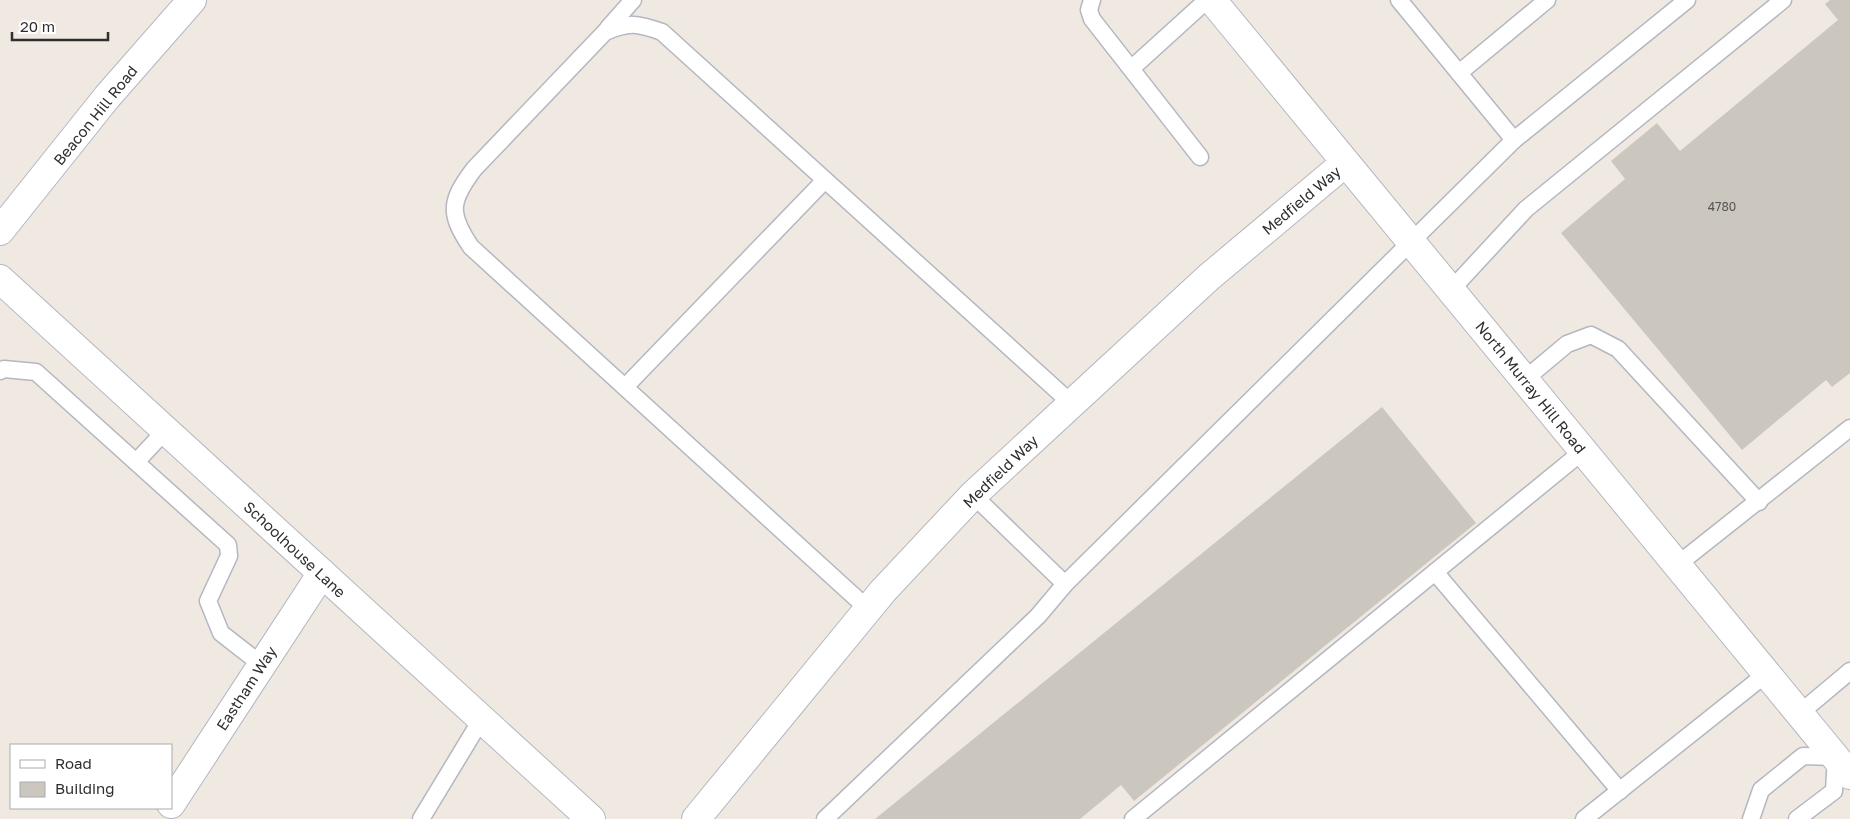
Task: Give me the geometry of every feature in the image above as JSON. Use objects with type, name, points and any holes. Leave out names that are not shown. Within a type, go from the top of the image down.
[{"type":"street","name":"Beacon Hill Road","points":[[0,231],[107,97],[192,0]]},
{"type":"street","name":"North Murray Hill Road","points":[[1212,0],[1843,766]]},
{"type":"street","name":"Medfield Way","points":[[696,819],[868,609],[974,496],[1071,403],[1209,277],[1345,163]]},
{"type":"street","name":"Schoolhouse Lane","points":[[0,279],[591,819]]},
{"type":"street","name":"Eastham Way","points":[[172,802],[322,573]]},
{"type":"lane","points":[[633,0],[605,32],[474,169],[459,189],[454,209],[459,230],[471,247],[868,609]]},
{"type":"lane","points":[[1092,0],[1090,10],[1092,19],[1200,157]]},
{"type":"lane","points":[[1132,68],[1207,0]]},
{"type":"lane","points":[[1399,0],[1514,140]]},
{"type":"lane","points":[[1459,73],[1547,0]]},
{"type":"lane","points":[[825,819],[1038,616],[1065,584],[1514,140],[1687,0]]},
{"type":"lane","points":[[1451,290],[1526,209],[1783,0]]},
{"type":"lane","points":[[605,32],[625,24],[643,25],[662,32],[1071,403]]},
{"type":"lane","points":[[625,387],[825,180]]},
{"type":"lane","points":[[1524,380],[1567,344],[1591,335],[1618,349],[1759,502]]},
{"type":"lane","points":[[0,371],[4,369],[36,372],[228,545],[229,556],[208,601],[221,633],[262,665]]},
{"type":"lane","points":[[1677,565],[1759,502],[1850,428]]},
{"type":"lane","points":[[136,462],[166,430]]},
{"type":"lane","points":[[1133,819],[1583,451]]},
{"type":"lane","points":[[974,496],[1065,584]]},
{"type":"lane","points":[[1435,572],[1620,791]]},
{"type":"lane","points":[[1800,712],[1850,671]]},
{"type":"lane","points":[[1584,819],[1766,674]]},
{"type":"lane","points":[[421,819],[481,720]]},
{"type":"lane","points":[[1751,819],[1761,790],[1802,756],[1843,766],[1834,791],[1797,819]]},
{"type":"building","points":[[1830,0],[1850,0],[1850,373],[1832,387],[1826,380],[1742,450],[1561,233],[1625,179],[1611,161],[1657,123],[1680,151],[1838,20],[1825,4]]},
{"type":"building","points":[[1382,407],[1476,523],[1134,801],[1121,785],[1080,819],[875,819]]}]
